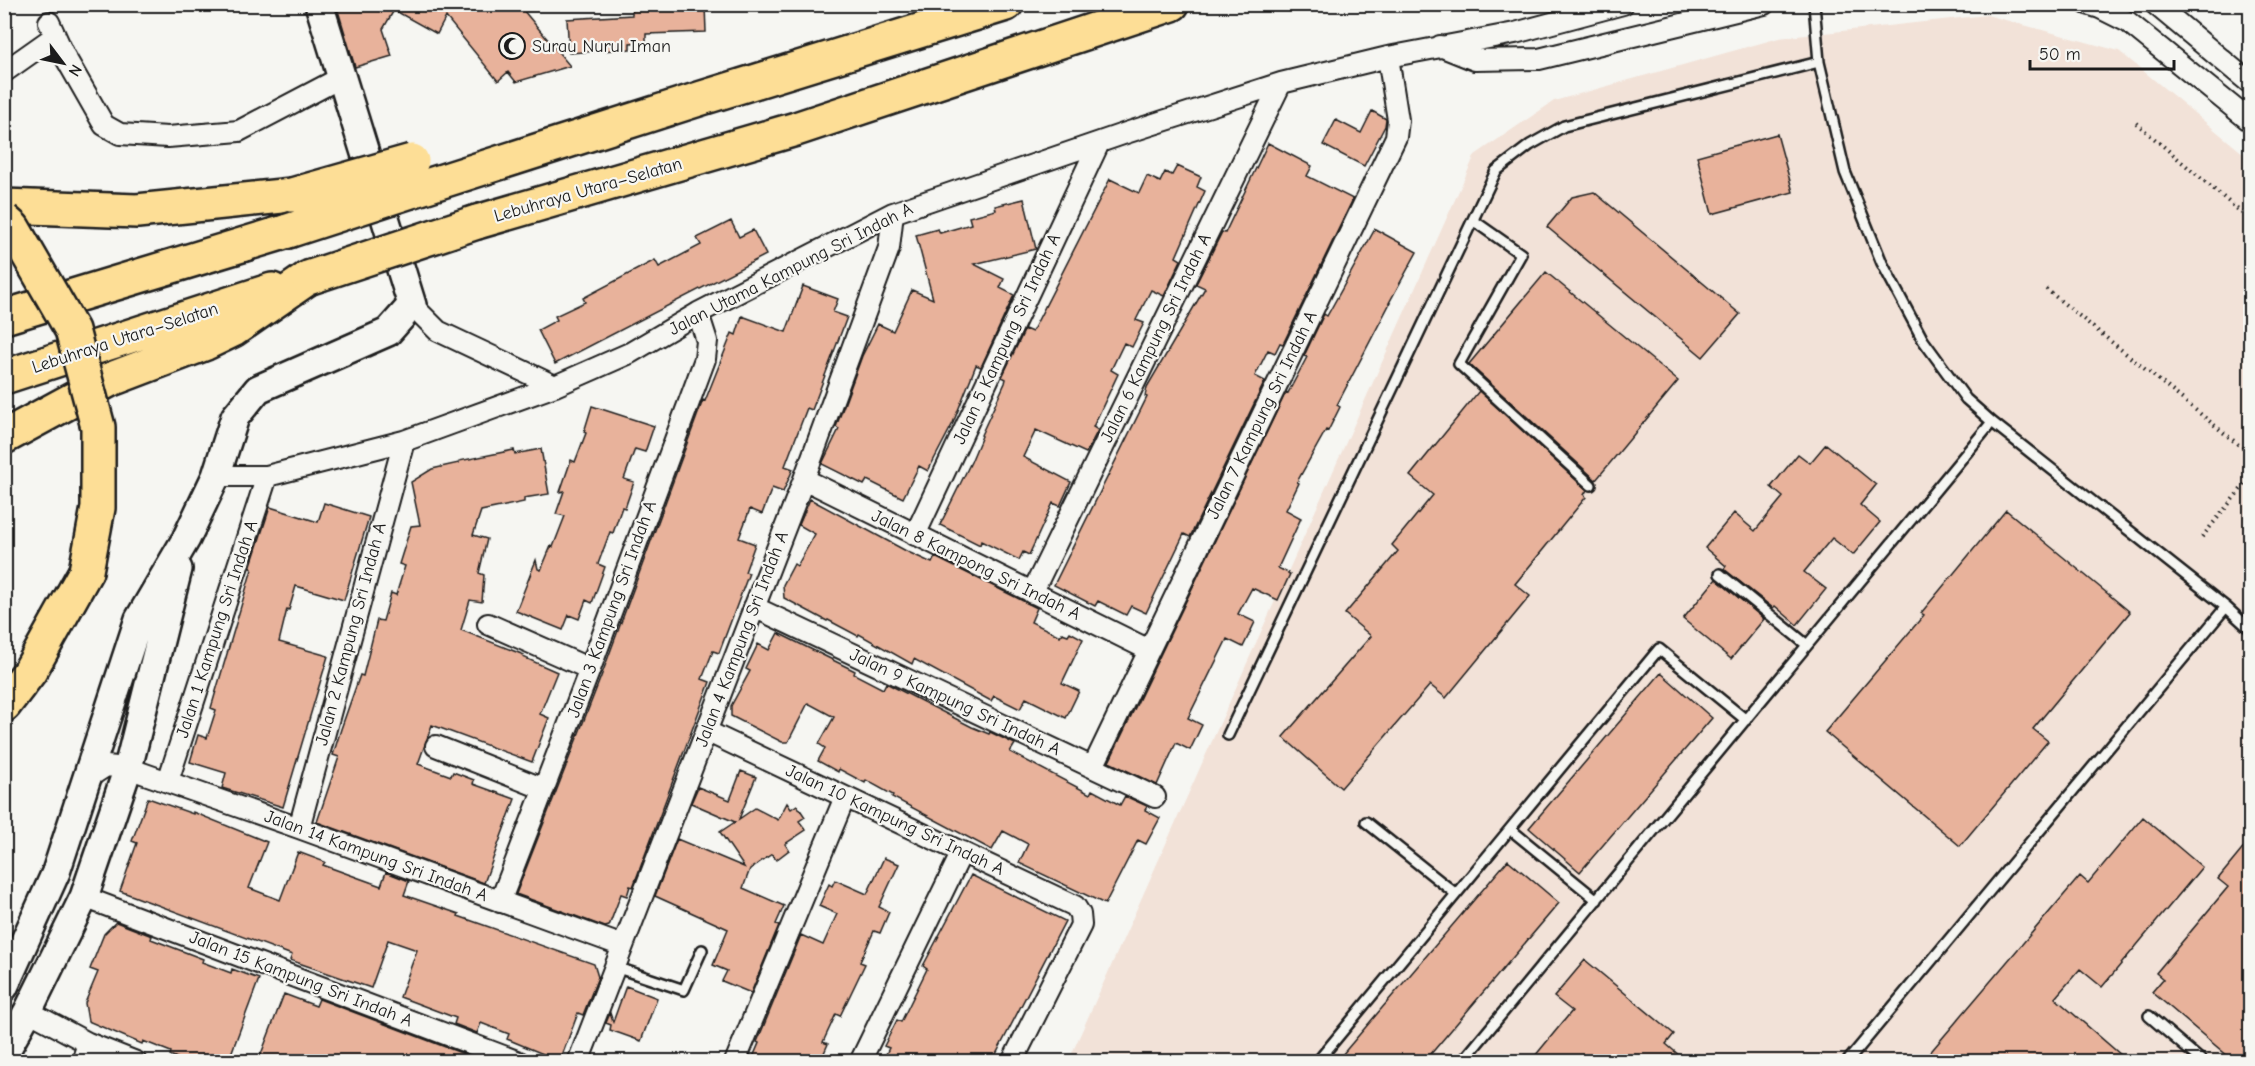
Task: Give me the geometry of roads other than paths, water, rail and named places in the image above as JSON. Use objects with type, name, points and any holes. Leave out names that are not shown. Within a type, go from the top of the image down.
[{"type":"highway","points":[[4,316],[288,231],[445,159],[479,170],[1006,4]]},
{"type":"highway","name":"Lebuhraya Utara–Selatan","points":[[12,376],[477,222],[796,129],[1172,4]]},
{"type":"highway","points":[[4,206],[137,211],[292,195],[412,176]]},
{"type":"highway","points":[[4,220],[13,228],[72,330],[98,427],[98,508],[86,571],[30,671],[4,705]]},
{"type":"highway","points":[[4,437],[109,380],[206,343],[233,330],[308,278]]},
{"type":"street","points":[[319,4],[412,305],[438,331],[555,386]]},
{"type":"street","name":"Jalan Utama Kampung Sri Indah A","points":[[216,476],[267,476],[404,441],[555,386],[630,353],[698,313],[892,213],[1099,143],[1281,83],[1439,46],[1515,33],[1623,4]]},
{"type":"street","points":[[1439,46],[1474,60],[1539,59],[1764,4]]},
{"type":"street","points":[[2087,4],[2128,22],[2250,122]]},
{"type":"street","points":[[2156,4],[2250,83]]},
{"type":"street","points":[[4,72],[52,29],[83,92],[104,125],[120,134],[168,137],[239,131],[340,78]]},
{"type":"street","name":"Jalan 7 Kampung Sri Indah A","points":[[1093,767],[1396,137],[1398,120],[1388,57]]},
{"type":"street","name":"Jalan 6 Kampung Sri Indah A","points":[[1032,593],[1281,83]]},
{"type":"street","name":"Jalan 5 Kampung Sri Indah A","points":[[915,535],[1099,143]]},
{"type":"street","name":"Jalan 4 Kampung Sri Indah A","points":[[578,1062],[804,479],[889,248],[892,213]]},
{"type":"street","points":[[4,987],[56,872],[139,619],[186,539],[216,476],[235,417],[258,388],[388,332],[412,305]]},
{"type":"street","name":"Jalan 3 Kampung Sri Indah A","points":[[500,903],[705,359],[707,340],[698,313]]},
{"type":"street","name":"Jalan 2 Kampung Sri Indah A","points":[[299,828],[404,441]]},
{"type":"street","name":"Jalan 1 Kampung Sri Indah A","points":[[168,781],[267,476]]},
{"type":"street","name":"Jalan 8 Kampong Sri Indah A","points":[[804,479],[1149,650]]},
{"type":"street","points":[[4,1054],[28,1011],[84,897],[128,768],[186,539]]},
{"type":"street","name":"Jalan 9 Kampung Sri Indah A","points":[[754,607],[1155,797]]},
{"type":"street","points":[[488,624],[590,669]]},
{"type":"street","name":"Jalan 10 Kampung Sri Indah A","points":[[706,732],[1075,906],[1080,914],[1080,925],[1012,1062]]},
{"type":"street","points":[[436,746],[544,789]]},
{"type":"street","points":[[86,779],[106,766],[128,768]]},
{"type":"street","name":"Jalan 14 Kampung Sri Indah A","points":[[128,768],[623,946]]},
{"type":"street","points":[[735,1062],[845,797]]},
{"type":"street","points":[[860,1062],[962,852]]},
{"type":"street","name":"Jalan 15 Kampung Sri Indah A","points":[[84,897],[519,1062]]},
{"type":"street","points":[[28,1011],[85,1052],[136,1062]]},
{"type":"lane","points":[[1814,4],[1819,62],[1845,172],[1882,263],[1923,340],[1966,399],[1992,422],[2226,607],[2250,629]]},
{"type":"lane","points":[[1228,735],[1496,171],[1530,145],[1564,126],[1819,62]]},
{"type":"lane","points":[[1474,221],[1521,254],[1459,364],[1591,485]]},
{"type":"lane","points":[[1461,1062],[1992,422]]},
{"type":"lane","points":[[1720,574],[1807,645]]},
{"type":"lane","points":[[1847,1062],[2226,607]]},
{"type":"lane","points":[[1317,1062],[1659,649],[1746,720]]},
{"type":"lane","points":[[1366,822],[1456,894]]},
{"type":"lane","points":[[1510,829],[1597,900]]},
{"type":"lane","points":[[615,967],[684,990],[702,950]]},
{"type":"lane","points":[[2149,1016],[2203,1062]]},
{"type":"place","name":"Surau Nurul Iman","points":[[512,46]]}]
